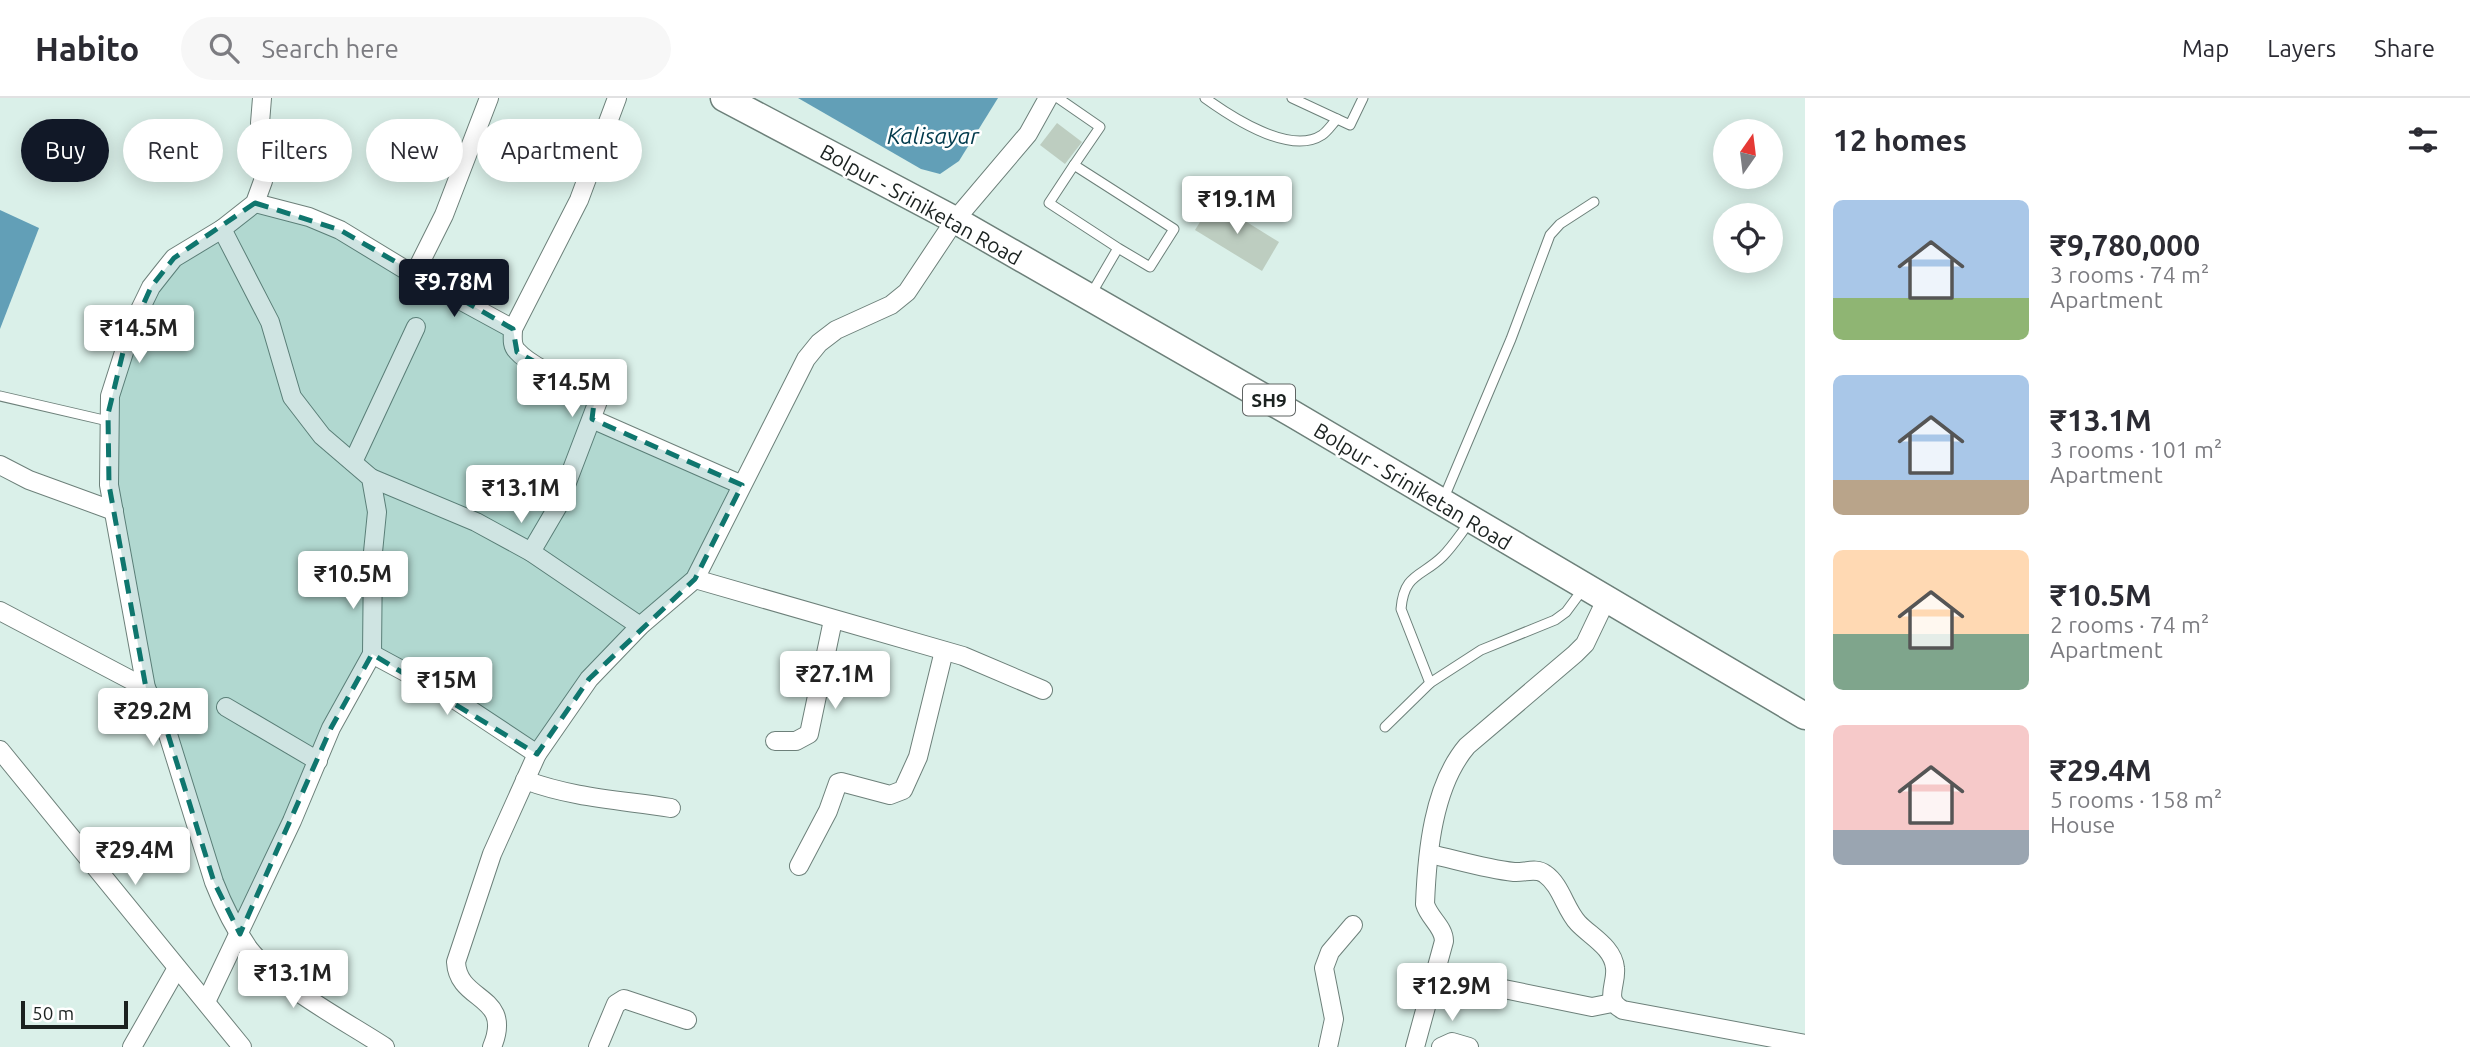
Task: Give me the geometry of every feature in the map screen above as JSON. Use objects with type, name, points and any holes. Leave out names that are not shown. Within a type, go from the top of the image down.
[{"type":"main road","name":"Bolpur - Sriniketan Road","points":[[724,98],[955,220],[1805,716]]},
{"type":"street","points":[[262,98],[260,123],[269,145],[255,203],[222,229],[174,258],[152,287],[124,348],[110,396],[110,485],[146,688],[166,728],[214,882],[240,934],[256,957],[276,975],[385,1047]]},
{"type":"street","points":[[414,275],[444,215],[489,98]]},
{"type":"street","points":[[531,552],[558,506],[597,404],[594,395],[517,352],[512,344],[513,329],[579,200],[617,98]]},
{"type":"street","points":[[492,1047],[499,1028],[497,1016],[459,977],[456,962],[480,885],[537,754],[589,679],[640,626],[695,579],[806,359],[819,343],[836,330],[891,305],[907,292],[955,220],[1028,134],[1048,98]]},
{"type":"street","points":[[255,203],[309,217],[340,230],[414,275],[513,329]]},
{"type":"street","points":[[222,229],[270,322],[292,397],[322,436],[371,478],[476,522],[531,552],[640,626]]},
{"type":"street","points":[[352,463],[416,327]]},
{"type":"street","points":[[592,419],[742,485]]},
{"type":"street","points":[[0,465],[29,481],[114,511]]},
{"type":"street","points":[[206,1002],[240,934],[331,728],[372,654],[373,552],[377,512],[371,478]]},
{"type":"street","points":[[695,579],[963,656],[1043,690]]},
{"type":"street","points":[[1415,1047],[1444,941],[1444,935],[1425,904],[1440,796],[1454,761],[1499,717],[1585,644],[1596,593]]},
{"type":"street","points":[[0,611],[146,688]]},
{"type":"street","points":[[775,741],[796,741],[809,734],[833,620]]},
{"type":"street","points":[[799,866],[828,811],[838,783],[890,795],[903,790],[918,757],[944,651]]},
{"type":"street","points":[[372,654],[448,695],[537,754]]},
{"type":"street","points":[[226,707],[318,761]]},
{"type":"street","points":[[0,750],[242,1047]]},
{"type":"street","points":[[525,780],[549,789],[592,798],[671,808]]},
{"type":"street","points":[[1430,854],[1511,872],[1544,872],[1578,923],[1605,947],[1611,957],[1615,967],[1612,1003]]},
{"type":"street","points":[[1328,1047],[1334,1018],[1324,968],[1329,952],[1353,925]]},
{"type":"street","points":[[132,1047],[177,968]]},
{"type":"street","points":[[1469,978],[1504,989],[1592,1007],[1612,1003],[1623,1010],[1805,1044]]},
{"type":"street","points":[[598,1047],[616,1004],[624,999],[687,1020]]},
{"type":"street","points":[[1441,1047],[1452,1042],[1469,1047]]},
{"type":"lane","points":[[1058,98],[1100,127],[1074,165],[1049,203],[1150,267],[1174,229],[1074,165]]},
{"type":"lane","points":[[1205,98],[1233,119],[1266,134],[1294,140],[1314,139],[1323,135],[1337,119]]},
{"type":"lane","points":[[1292,98],[1350,125],[1363,98]]},
{"type":"lane","points":[[1442,503],[1511,339],[1550,235],[1560,224],[1594,202]]},
{"type":"lane","points":[[1089,297],[1118,248]]},
{"type":"lane","points":[[0,396],[108,421]]},
{"type":"lane","points":[[1430,682],[1401,609],[1402,598],[1407,583],[1442,557],[1472,520]]},
{"type":"lane","points":[[1385,727],[1430,682],[1481,650],[1555,621],[1596,593]]},
{"type":"highlighted area","points":[[255,203],[340,230],[513,329],[517,352],[595,395],[592,419],[742,485],[695,579],[589,679],[537,754],[372,654],[331,728],[240,934],[214,882],[166,728],[146,688],[109,485],[108,414],[124,348],[151,287],[174,258]]},
{"type":"water","name":"Kalisayar","points":[[798,98],[998,98],[959,161],[940,174],[921,169]]},
{"type":"water","points":[[0,210],[39,228],[0,329]]},
{"type":"building","points":[[1057,123],[1082,142],[1065,164],[1040,145]]},
{"type":"building","points":[[1213,201],[1279,242],[1262,271],[1195,230]]}]
